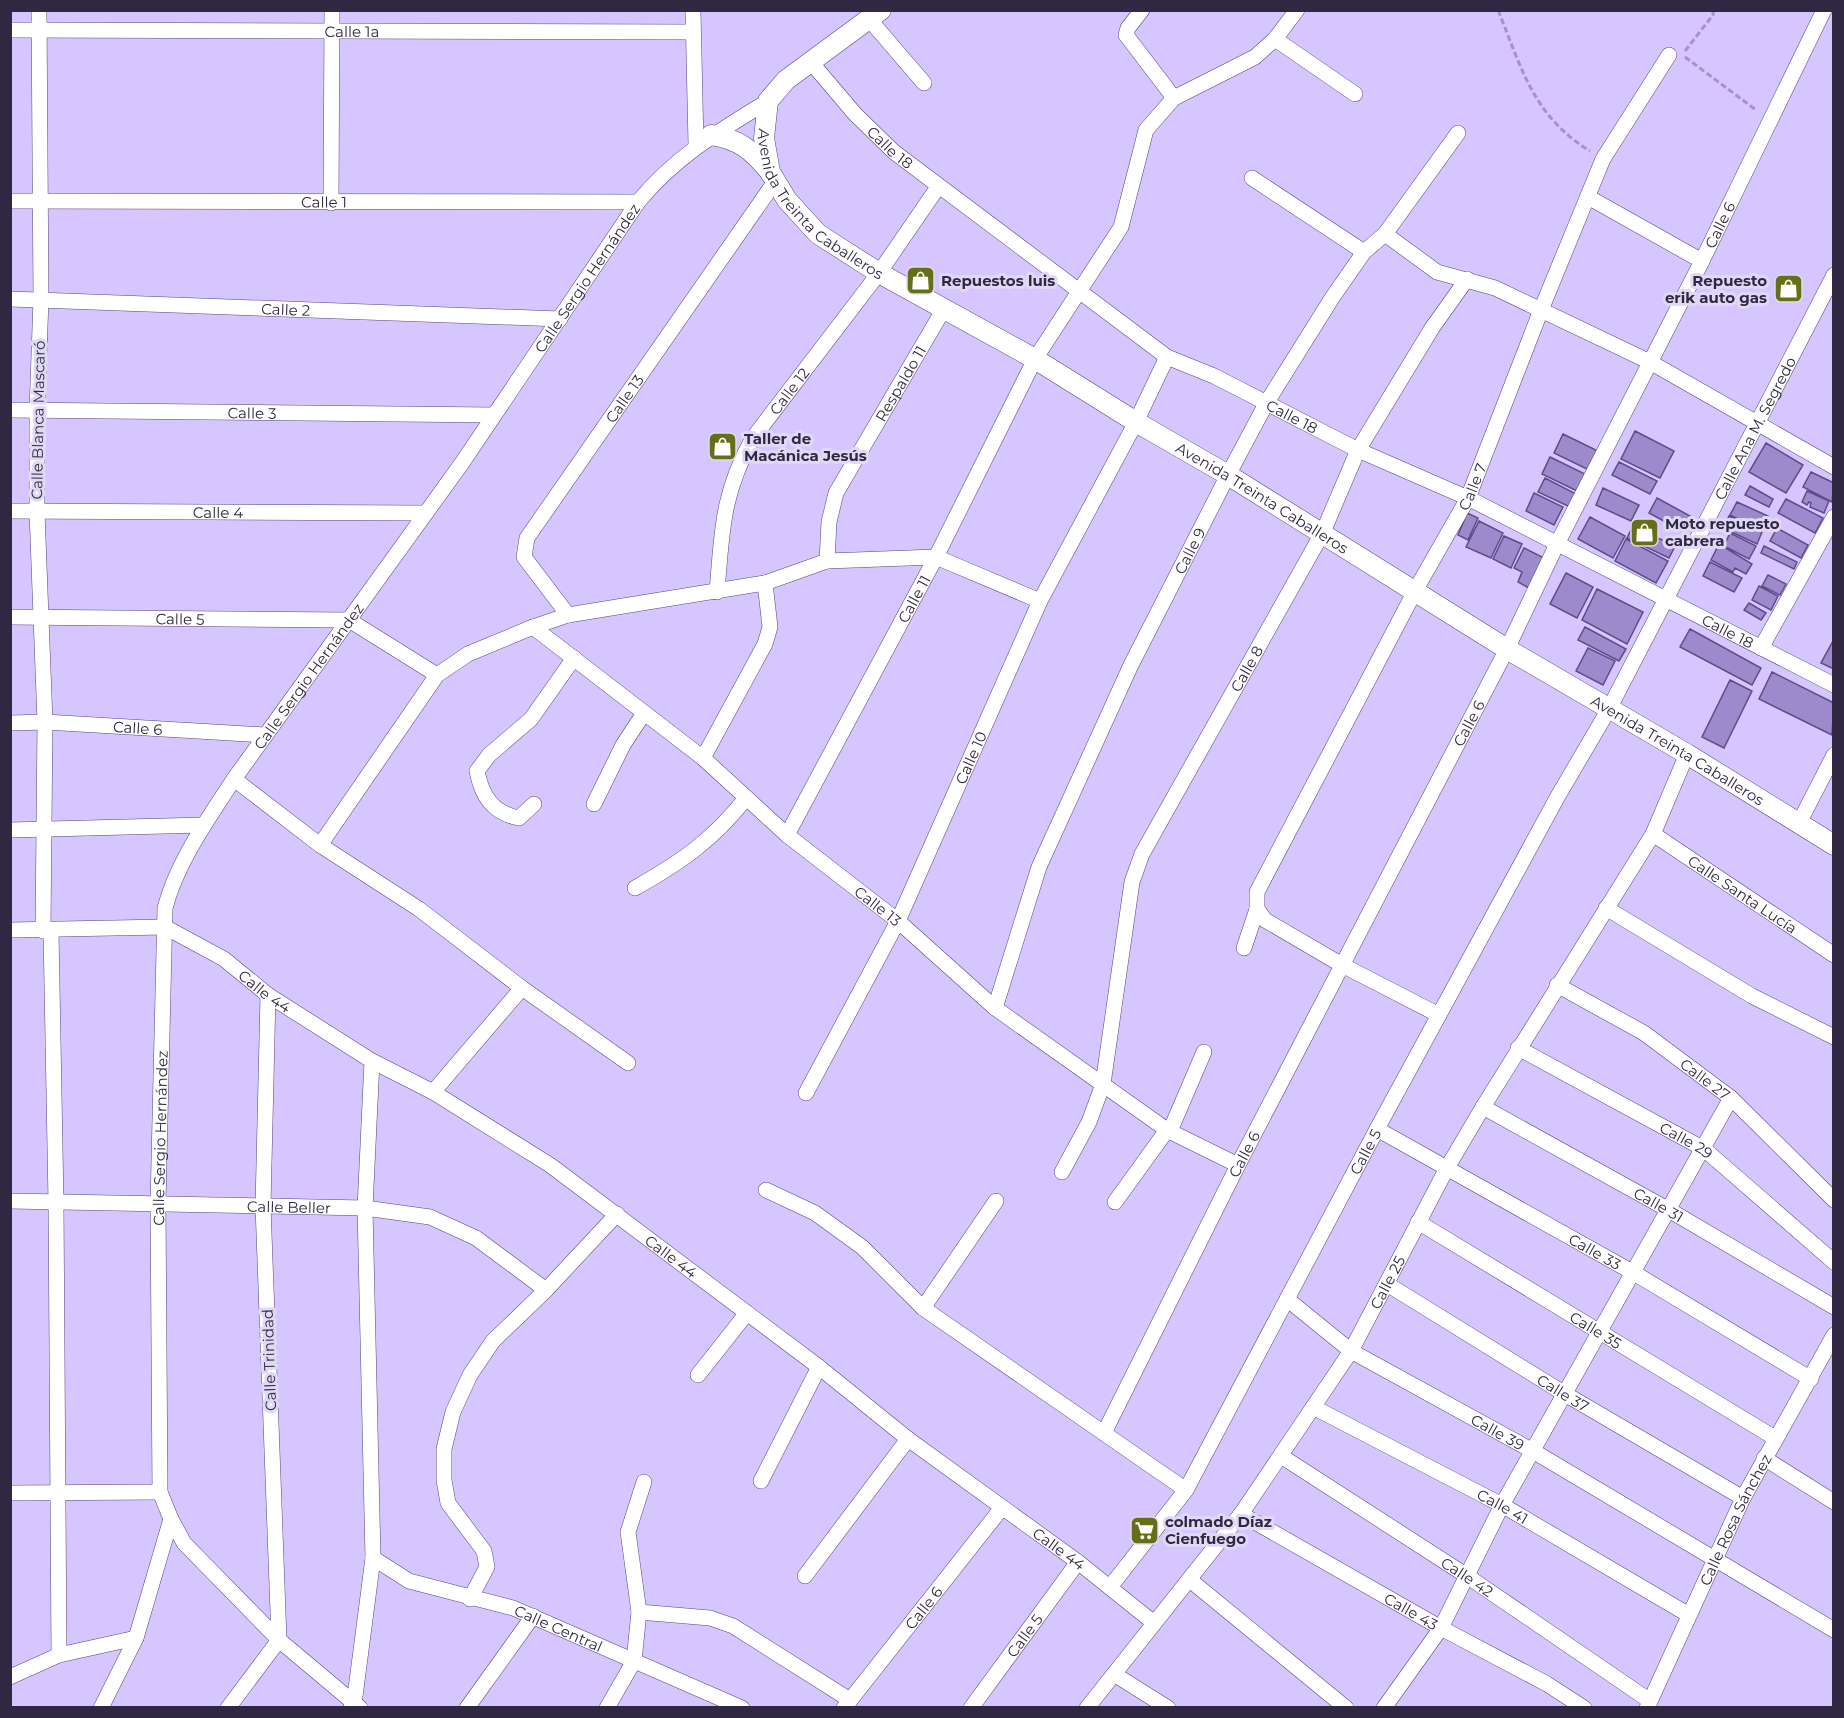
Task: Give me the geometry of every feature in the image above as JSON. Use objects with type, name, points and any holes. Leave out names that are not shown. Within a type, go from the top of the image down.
[{"type":"street","name":"Calle Blanca Mascaró","points":[[39,10],[41,299],[37,411],[37,512],[45,722],[47,931],[56,1202],[59,1655]]},
{"type":"street","points":[[331,203],[332,10]]},
{"type":"street","points":[[693,10],[692,32],[703,140],[730,138],[743,144],[754,152],[772,177]]},
{"type":"street","points":[[1142,10],[1128,28],[1126,35],[1174,98],[1255,57],[1275,39],[1297,10]]},
{"type":"street","name":"Calle 6","points":[[1104,1433],[1238,1165],[1507,649],[1557,544],[1702,261],[1824,10]]},
{"type":"street","points":[[875,15],[924,83]]},
{"type":"street","name":"Calle Sergio Hernández","points":[[355,1706],[279,1640],[184,1543],[160,1492],[158,1204],[165,909],[170,890],[204,825],[234,780],[426,513],[638,202],[661,174],[703,140],[768,100],[775,90],[810,61],[875,15]]},
{"type":"street","name":"Calle 1a","points":[[10,30],[331,29],[692,32]]},
{"type":"street","points":[[1275,39],[1355,94]]},
{"type":"street","name":"Calle 7","points":[[1244,948],[1257,909],[1257,892],[1414,591],[1468,498],[1540,310],[1603,159],[1669,55]]},
{"type":"street","name":"Calle 18","points":[[810,61],[855,114],[894,152],[1167,357],[1267,402],[1358,450],[1468,498],[1833,685]]},
{"type":"street","name":"Calle 11","points":[[787,835],[936,557],[1035,359],[1121,227],[1146,130],[1174,98]]},
{"type":"street","name":"Avenida Treinta Caballeros","points":[[768,100],[764,138],[772,177],[818,234],[879,273],[945,307],[1035,359],[1136,422],[1323,532],[1507,649],[1687,754],[1833,845]]},
{"type":"street","name":"Calle 9","points":[[995,1008],[1038,867],[1131,665],[1228,475],[1267,402],[1332,298],[1364,252],[1385,234],[1458,133]]},
{"type":"street","name":"Calle 13","points":[[568,615],[524,557],[527,538],[772,177]]},
{"type":"street","points":[[1252,178],[1364,252]]},
{"type":"street","name":"Calle 12","points":[[717,592],[724,510],[739,464],[753,438],[879,273],[938,187]]},
{"type":"street","points":[[1588,197],[1702,261]]},
{"type":"street","name":"Calle 1","points":[[10,201],[638,202]]},
{"type":"street","points":[[1385,234],[1437,272],[1495,288],[1650,362],[1833,467]]},
{"type":"street","name":"Calle Ana M. Segredo","points":[[1609,709],[1833,275]]},
{"type":"street","name":"Calle 8","points":[[1062,1172],[1094,1113],[1103,1084],[1136,867],[1323,532],[1358,450],[1432,328],[1467,279]]},
{"type":"street","name":"Calle 2","points":[[10,299],[560,319]]},
{"type":"street","name":"Respaldo 11","points":[[827,561],[829,522],[836,494],[945,307]]},
{"type":"street","name":"Calle 10","points":[[806,1093],[897,921],[1040,601],[1136,422],[1167,357]]},
{"type":"street","name":"Calle 3","points":[[10,410],[493,415]]},
{"type":"street","name":"Calle 4","points":[[10,511],[426,513]]},
{"type":"street","points":[[1761,648],[1833,517]]},
{"type":"street","points":[[320,845],[437,675],[468,654],[568,615],[765,583],[827,561],[936,557],[1040,601]]},
{"type":"street","points":[[703,758],[765,644],[770,627],[765,583]]},
{"type":"street","name":"Calle 5","points":[[10,617],[349,620]]},
{"type":"street","points":[[349,620],[437,675]]},
{"type":"street","name":"Calle 13","points":[[533,627],[703,758],[787,835],[897,921],[995,1008],[1168,1130],[1238,1165]]},
{"type":"street","points":[[534,804],[519,818],[504,815],[492,807],[480,785],[477,771],[489,755],[531,719],[573,658]]},
{"type":"street","name":"Calle 5","points":[[1110,1587],[1186,1490],[1377,1129],[1558,796],[1609,709]]},
{"type":"street","points":[[594,804],[623,745],[644,713]]},
{"type":"street","name":"Calle 6","points":[[10,723],[45,722],[265,735]]},
{"type":"street","name":"Calle 25","points":[[1087,1707],[1241,1514],[1351,1352],[1447,1168],[1518,1048],[1653,834],[1687,754]]},
{"type":"street","points":[[1798,823],[1833,755]]},
{"type":"street","points":[[234,780],[320,845],[418,909],[522,988],[628,1063]]},
{"type":"street","points":[[635,888],[680,862],[705,843],[746,798]]},
{"type":"street","points":[[10,831],[204,825]]},
{"type":"street","name":"Calle Santa Lucía","points":[[1653,834],[1833,955]]},
{"type":"street","points":[[1606,908],[1752,996],[1833,1037]]},
{"type":"street","points":[[1257,909],[1265,920],[1342,965],[1439,1015]]},
{"type":"street","points":[[10,930],[165,927]]},
{"type":"street","name":"Calle 44","points":[[165,927],[224,959],[268,995],[372,1061],[433,1092],[550,1165],[819,1367],[908,1439],[1001,1509],[1078,1562],[1154,1623]]},
{"type":"street","name":"Calle 27","points":[[1557,985],[1644,1033],[1731,1098],[1833,1200]]},
{"type":"street","points":[[433,1092],[522,988]]},
{"type":"street","name":"Calle Trinidad","points":[[268,995],[263,1206],[279,1640]]},
{"type":"street","name":"Calle 29","points":[[1518,1048],[1704,1149],[1833,1262]]},
{"type":"street","points":[[1115,1202],[1168,1130],[1204,1052]]},
{"type":"street","points":[[355,1706],[374,1558],[365,1208],[372,1061]]},
{"type":"street","points":[[1384,1707],[1441,1628],[1502,1505],[1731,1098]]},
{"type":"street","name":"Calle 31","points":[[1483,1107],[1669,1210],[1833,1307]]},
{"type":"street","name":"Calle 33","points":[[1377,1129],[1634,1273],[1811,1379]]},
{"type":"street","points":[[766,1190],[815,1213],[862,1247],[923,1308],[1186,1490]]},
{"type":"street","name":"Calle Beller","points":[[10,1201],[365,1208],[430,1217],[476,1238],[546,1290]]},
{"type":"street","points":[[923,1308],[996,1202]]},
{"type":"street","points":[[470,1599],[487,1567],[484,1551],[448,1503],[444,1480],[444,1449],[453,1412],[487,1349],[546,1290],[616,1214]]},
{"type":"street","name":"Calle 35","points":[[1418,1222],[1775,1438]]},
{"type":"street","name":"Calle 37","points":[[1387,1284],[1566,1394],[1743,1498]]},
{"type":"street","name":"Calle 39","points":[[1287,1299],[1351,1352],[1533,1451],[1833,1630]]},
{"type":"street","points":[[698,1375],[747,1313]]},
{"type":"street","name":"Calle Rosa Sánchez","points":[[1648,1704],[1743,1498],[1775,1438],[1831,1345]]},
{"type":"street","points":[[761,1481],[819,1367]]},
{"type":"street","name":"Calle 41","points":[[1313,1407],[1502,1505],[1689,1615]]},
{"type":"street","points":[[805,1576],[908,1439]]},
{"type":"street","name":"Calle 42","points":[[1281,1456],[1467,1576],[1648,1704]]},
{"type":"street","points":[[1764,1458],[1833,1502]]},
{"type":"street","points":[[607,1707],[634,1661],[639,1612],[628,1532],[644,1482]]},
{"type":"street","points":[[10,1493],[160,1492]]},
{"type":"street","name":"Calle 6","points":[[847,1704],[1001,1509]]},
{"type":"street","name":"Calle 43","points":[[1241,1514],[1441,1628],[1547,1684],[1584,1707]]},
{"type":"street","points":[[109,1705],[136,1638],[171,1519]]},
{"type":"street","name":"Calle Central","points":[[374,1558],[409,1581],[470,1599],[513,1608],[737,1706]]},
{"type":"street","name":"Calle 5","points":[[971,1707],[1078,1562]]},
{"type":"street","points":[[1190,1580],[1346,1707]]},
{"type":"street","points":[[639,1612],[710,1618],[733,1626],[847,1704]]},
{"type":"street","points":[[467,1707],[532,1616]]},
{"type":"street","points":[[10,1677],[59,1655],[136,1638]]},
{"type":"street","points":[[228,1707],[279,1640]]},
{"type":"street","points":[[1114,1674],[1168,1707]]},
{"type":"path","points":[[1498,10],[1529,85],[1551,121],[1566,136],[1603,159]]},
{"type":"path","points":[[1713,10],[1713,15],[1682,55],[1770,121]]},
{"type":"building","points":[[1635,431],[1674,451],[1660,478],[1621,459]]},
{"type":"building","points":[[1563,434],[1600,452],[1591,471],[1554,453]]},
{"type":"building","points":[[1766,443],[1803,465],[1786,493],[1749,472]]},
{"type":"building","points":[[1550,457],[1587,475],[1579,492],[1542,474]]},
{"type":"building","points":[[1619,462],[1657,481],[1650,494],[1612,475]]},
{"type":"building","points":[[1811,472],[1834,483],[1832,502],[1803,487]]},
{"type":"building","points":[[1545,478],[1576,494],[1570,507],[1538,492]]},
{"type":"building","points":[[1750,486],[1773,499],[1769,507],[1745,495]]},
{"type":"building","points":[[1603,488],[1639,505],[1631,521],[1596,505]]},
{"type":"building","points":[[1807,491],[1829,501],[1824,513],[1810,507],[1809,502],[1807,505],[1802,502]]},
{"type":"building","points":[[1534,493],[1563,507],[1554,525],[1526,511]]},
{"type":"building","points":[[1657,498],[1690,516],[1682,531],[1649,513]]},
{"type":"building","points":[[1786,499],[1823,518],[1815,533],[1778,513]]},
{"type":"building","points":[[1737,502],[1768,516],[1761,530],[1730,515]]},
{"type":"building","points":[[1467,513],[1478,518],[1468,540],[1458,535]]},
{"type":"building","points":[[1729,516],[1762,532],[1757,544],[1723,528]]},
{"type":"building","points":[[1590,517],[1625,536],[1613,558],[1578,539]]},
{"type":"building","points":[[1479,521],[1503,533],[1491,558],[1466,547]]},
{"type":"building","points":[[1633,526],[1675,546],[1669,558],[1627,538]]},
{"type":"building","points":[[1777,528],[1808,545],[1801,558],[1770,541]]},
{"type":"building","points":[[1730,533],[1756,546],[1749,559],[1724,546]]},
{"type":"building","points":[[1504,536],[1522,544],[1511,568],[1493,559]]},
{"type":"building","points":[[1626,539],[1668,561],[1656,583],[1615,561]]},
{"type":"building","points":[[1719,544],[1752,564],[1746,574],[1735,568],[1733,572],[1711,560]]},
{"type":"building","points":[[1764,546],[1797,562],[1794,569],[1761,553]]},
{"type":"building","points":[[1524,548],[1544,558],[1529,588],[1518,582],[1522,572],[1514,568]]},
{"type":"building","points":[[1710,562],[1742,578],[1734,592],[1703,576]]},
{"type":"building","points":[[1566,573],[1593,587],[1577,618],[1550,604]]},
{"type":"building","points":[[1768,575],[1786,584],[1780,595],[1762,586]]},
{"type":"building","points":[[1759,586],[1778,596],[1771,610],[1752,600]]},
{"type":"building","points":[[1597,589],[1643,612],[1627,644],[1582,620]]},
{"type":"building","points":[[1749,603],[1766,613],[1761,620],[1744,610]]},
{"type":"building","points":[[1585,627],[1626,649],[1619,661],[1578,640]]},
{"type":"building","points":[[1690,629],[1761,668],[1752,685],[1680,647]]},
{"type":"building","points":[[1834,641],[1834,669],[1821,663]]},
{"type":"building","points":[[1588,648],[1615,661],[1603,685],[1576,671]]},
{"type":"building","points":[[1772,672],[1834,703],[1832,735],[1759,699]]},
{"type":"building","points":[[1730,680],[1752,691],[1724,748],[1702,737]]},
{"type":"place","name":"Repuestos luis","points":[[920,280]]},
{"type":"place","name":"Repuesto erik auto gas","points":[[1788,289]]},
{"type":"place","name":"Taller de Macánica Jesús","points":[[723,447]]},
{"type":"place","name":"Moto repuesto cabrera","points":[[1644,532]]},
{"type":"place","name":"colmado Díaz Cienfuego","points":[[1144,1530]]}]
